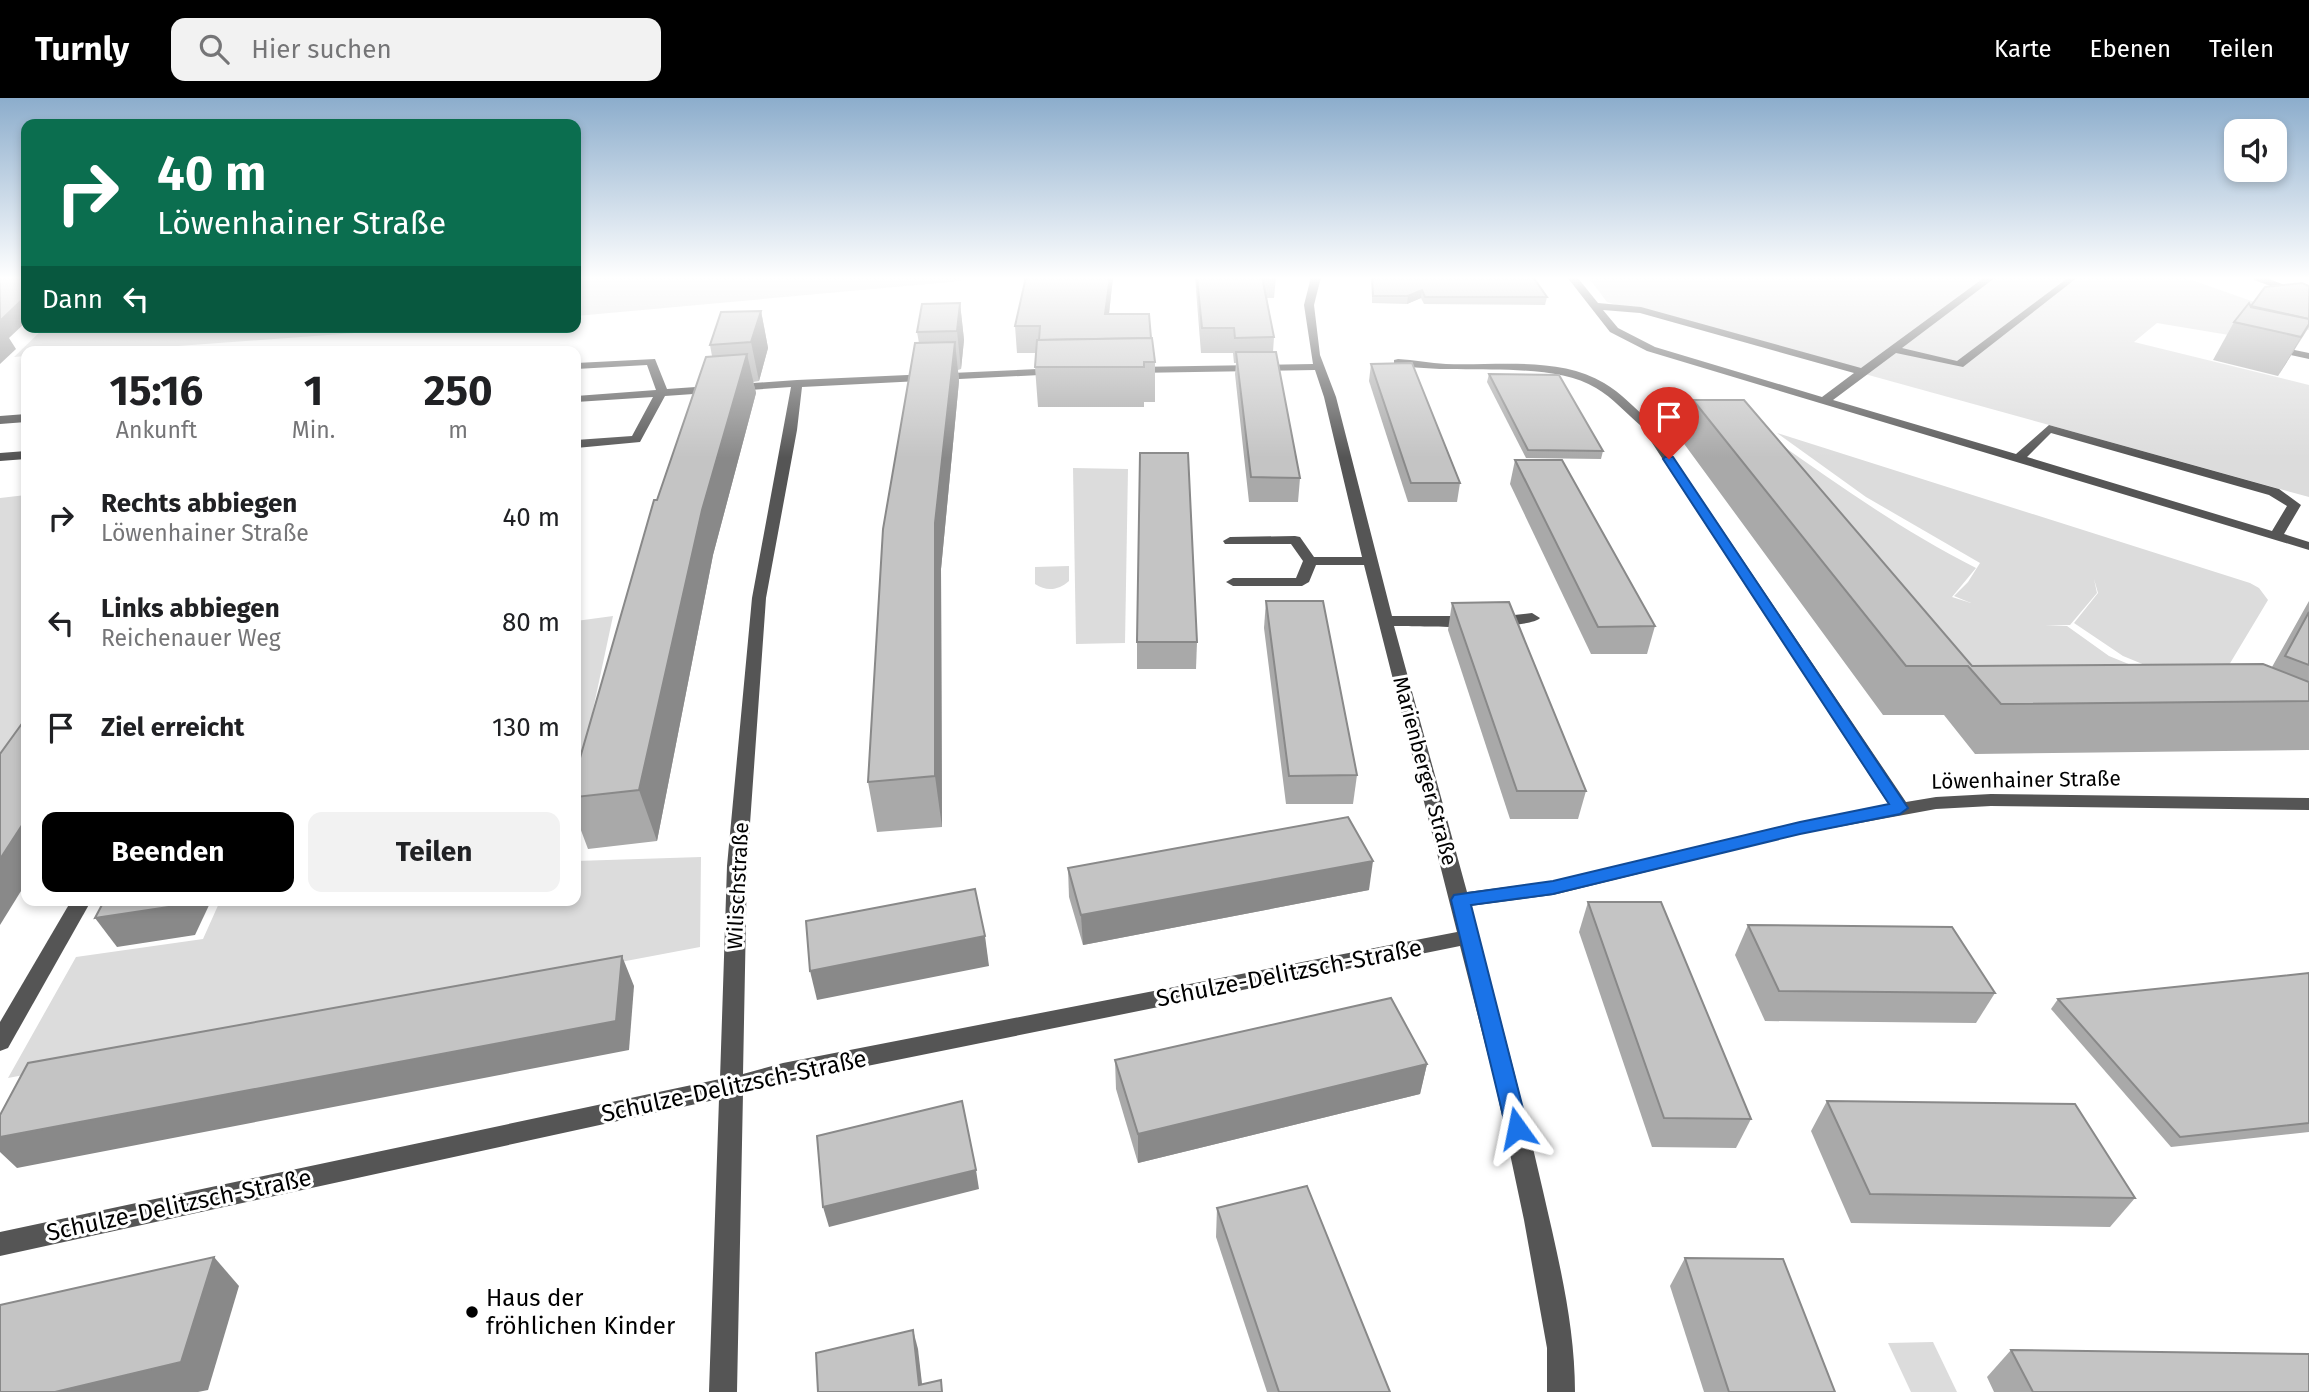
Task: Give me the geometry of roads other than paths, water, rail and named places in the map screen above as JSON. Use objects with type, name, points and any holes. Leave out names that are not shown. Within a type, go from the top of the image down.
[{"type":"street","name":"Marienberger Straße","points":[[1314,337],[1318,367],[1330,397],[1385,621],[1507,1083],[1561,1348],[1561,1392]]},
{"type":"street","points":[[1627,337],[1638,344],[1824,401],[2309,546]]},
{"type":"street","points":[[1739,337],[1862,372]]},
{"type":"street","points":[[1824,401],[1909,337]]},
{"type":"street","points":[[1893,349],[1959,365],[1995,337]]},
{"type":"street","points":[[2260,345],[2309,356]]},
{"type":"street","points":[[581,366],[651,361],[662,392],[636,439],[581,444]]},
{"type":"street","points":[[1398,362],[1555,371],[1588,379],[1648,421],[1900,808]]},
{"type":"street","points":[[1122,370],[1318,367]]},
{"type":"street","points":[[581,399],[797,383],[1066,371]]},
{"type":"street","name":"Wilischstraße","points":[[723,1392],[729,1087],[734,1043],[737,866],[759,598],[791,430],[797,383]]},
{"type":"street","points":[[0,420],[21,418]]},
{"type":"street","points":[[2018,459],[2049,429],[2274,492],[2294,505],[2276,536]]},
{"type":"street","points":[[0,457],[21,455]]},
{"type":"street","points":[[1230,541],[1295,540],[1310,561]]},
{"type":"street","points":[[1310,561],[1370,561]]},
{"type":"street","points":[[1233,582],[1302,582],[1310,561]]},
{"type":"street","points":[[1385,621],[1504,621],[1532,618]]},
{"type":"street","name":"Löwenhainer Straße","points":[[1460,900],[1553,888],[1800,828],[1900,808],[1991,800],[2309,804]]},
{"type":"street","points":[[0,1042],[79,906]]},
{"type":"street","name":"Schulze-Delitzsch-Straße","points":[[0,1244],[729,1087],[783,1073],[1469,937]]},
{"type":"place","name":"Haus der fröhlichen Kinder","points":[[472,1312]]}]
